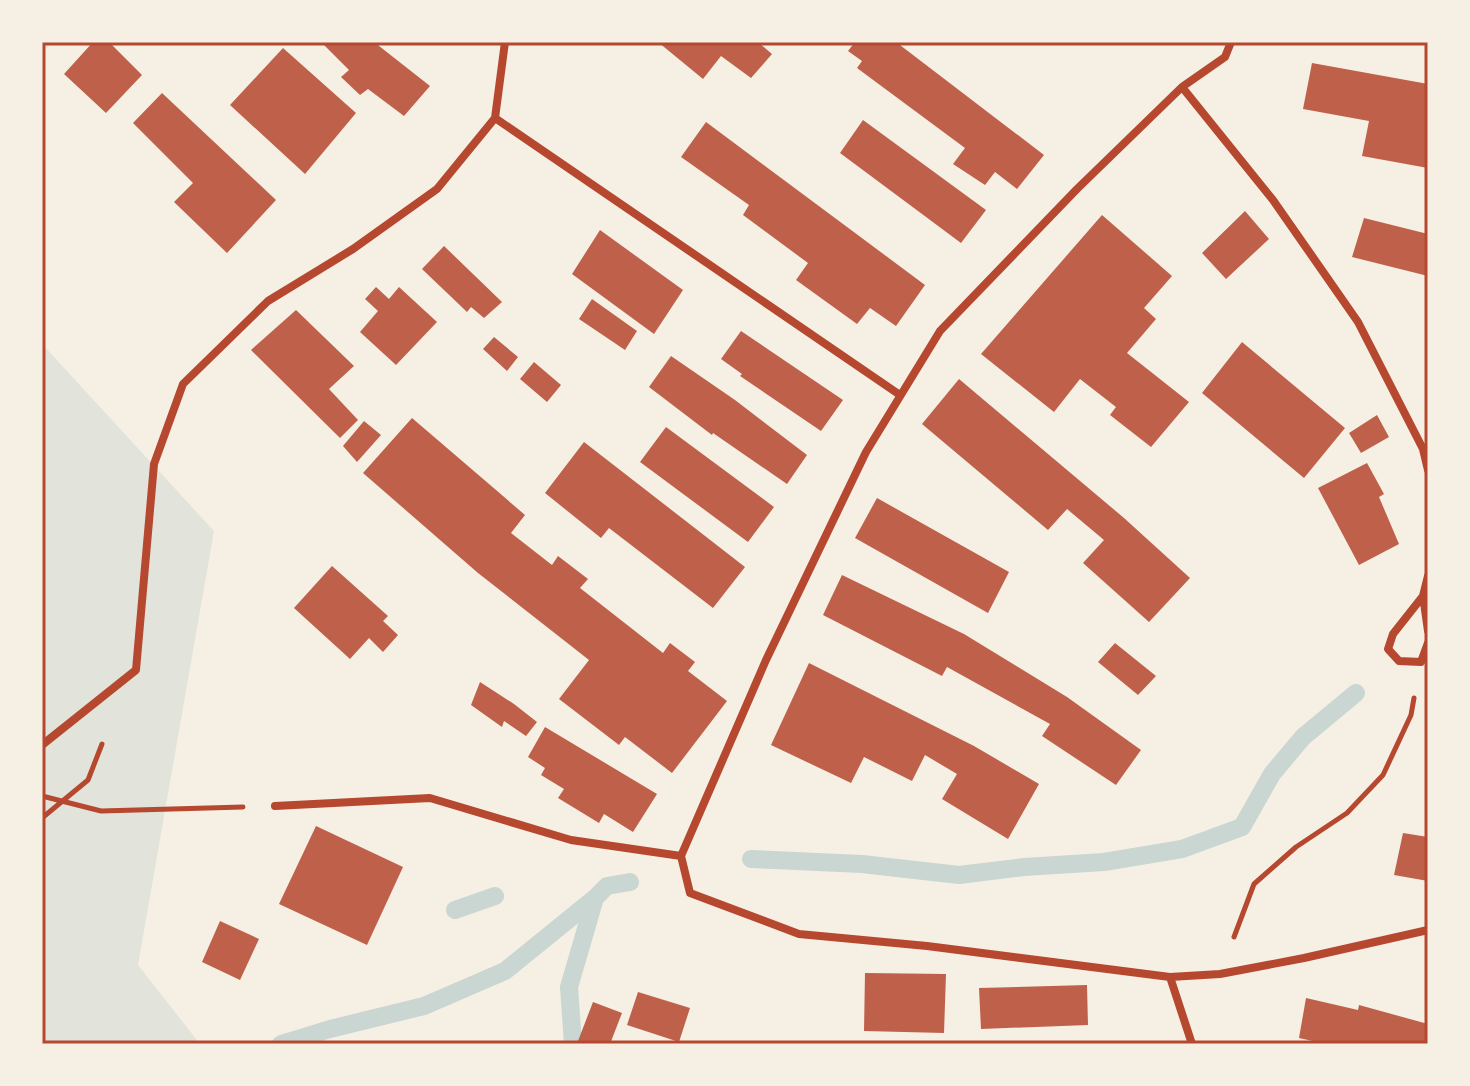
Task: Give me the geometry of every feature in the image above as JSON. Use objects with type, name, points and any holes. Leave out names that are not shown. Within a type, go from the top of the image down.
[{"type":"street","points":[[42,745],[136,670],[154,464],[183,384],[268,301],[353,249],[437,189],[495,118],[505,42]]},
{"type":"street","points":[[1231,42],[1225,57],[1182,87],[1077,189],[940,331],[866,452],[766,660],[681,856],[690,893],[799,934],[927,946],[1170,977],[1220,974],[1428,930]]},
{"type":"street","points":[[1182,87],[1273,200],[1358,322],[1423,449],[1428,470]]},
{"type":"street","points":[[495,118],[900,395]]},
{"type":"street","points":[[1428,576],[1423,596],[1428,631]]},
{"type":"street","points":[[1423,596],[1393,634],[1388,649],[1399,661],[1421,662],[1428,643]]},
{"type":"street","points":[[275,806],[430,798],[571,840],[681,856]]},
{"type":"street","points":[[1170,977],[1192,1044]]},
{"type":"path","points":[[1220,974],[1254,884],[1296,847],[1347,813],[1383,775],[1411,715],[1421,662]]},
{"type":"path","points":[[42,818],[88,780],[103,742],[118,685]]},
{"type":"path","points":[[42,796],[101,811],[275,806]]},
{"type":"shaded area","points":[[42,344],[214,531],[138,965],[200,1044],[42,1044]]},
{"type":"building","points":[[93,42],[109,42],[142,75],[106,113],[64,74]]},
{"type":"building","points":[[321,42],[374,42],[430,86],[404,116],[368,89],[360,95],[341,77],[349,70]]},
{"type":"building","points":[[658,42],[758,42],[772,54],[751,78],[721,56],[703,79]]},
{"type":"building","points":[[855,42],[896,42],[1044,155],[1017,189],[995,172],[985,185],[953,164],[965,148],[857,68],[862,61],[848,51]]},
{"type":"building","points":[[283,48],[356,113],[305,174],[230,105]]},
{"type":"building","points":[[1312,63],[1428,84],[1428,168],[1362,156],[1369,121],[1303,109]]},
{"type":"building","points":[[162,93],[276,200],[227,253],[174,202],[193,183],[133,123]]},
{"type":"building","points":[[863,120],[986,210],[961,243],[840,153]]},
{"type":"building","points":[[706,122],[925,285],[896,326],[870,308],[857,324],[796,280],[808,263],[743,215],[749,205],[681,157]]},
{"type":"building","points":[[1245,211],[1269,239],[1226,279],[1202,253]]},
{"type":"building","points":[[1102,215],[1172,276],[1144,308],[1156,319],[1127,353],[1189,402],[1151,447],[1110,415],[1116,407],[1080,379],[1054,412],[981,354]]},
{"type":"building","points":[[1364,218],[1428,234],[1428,276],[1352,257]]},
{"type":"building","points":[[600,230],[683,290],[654,334],[572,274]]},
{"type":"building","points":[[444,246],[502,302],[484,318],[471,307],[467,312],[422,269]]},
{"type":"building","points":[[376,287],[389,299],[399,287],[437,322],[396,365],[360,332],[378,311],[365,299]]},
{"type":"building","points":[[592,299],[637,331],[625,350],[579,319]]},
{"type":"building","points":[[296,310],[354,366],[329,389],[358,420],[340,438],[251,350]]},
{"type":"building","points":[[741,331],[843,400],[821,431],[740,376],[742,374],[721,359]]},
{"type":"building","points":[[494,337],[518,357],[507,371],[483,349]]},
{"type":"building","points":[[1242,342],[1345,428],[1304,478],[1202,393]]},
{"type":"building","points":[[671,356],[807,455],[787,484],[712,435],[649,387]]},
{"type":"building","points":[[534,362],[561,385],[547,402],[520,379]]},
{"type":"building","points":[[959,379],[1190,578],[1149,622],[1083,563],[1104,540],[1067,509],[1048,530],[922,424]]},
{"type":"building","points":[[1377,415],[1389,437],[1361,453],[1349,433]]},
{"type":"building","points":[[412,418],[525,515],[511,533],[552,565],[558,556],[588,579],[580,588],[663,653],[670,643],[695,662],[688,671],[727,701],[672,773],[625,737],[619,745],[559,699],[589,660],[478,573],[363,473]]},
{"type":"building","points":[[364,421],[381,435],[357,462],[343,446]]},
{"type":"building","points":[[666,427],[774,507],[748,542],[640,462]]},
{"type":"building","points":[[584,442],[745,567],[713,608],[609,528],[601,538],[545,493]]},
{"type":"building","points":[[1367,463],[1384,494],[1379,497],[1399,544],[1359,565],[1318,488]]},
{"type":"building","points":[[877,498],[1009,572],[988,613],[855,538]]},
{"type":"building","points":[[332,566],[388,616],[383,621],[398,635],[383,652],[369,638],[350,659],[294,608]]},
{"type":"building","points":[[842,575],[964,634],[1067,697],[1141,750],[1116,785],[1042,736],[1050,724],[947,667],[942,676],[823,615]]},
{"type":"building","points":[[1115,643],[1156,676],[1138,695],[1098,662]]},
{"type":"building","points":[[809,663],[974,746],[1039,784],[1008,839],[942,799],[957,774],[925,755],[912,781],[864,757],[851,783],[771,745]]},
{"type":"building","points":[[480,682],[537,722],[526,736],[504,721],[502,727],[471,705]]},
{"type":"building","points":[[545,727],[657,794],[633,832],[604,814],[599,823],[558,798],[564,789],[541,775],[545,768],[528,757]]},
{"type":"building","points":[[316,826],[403,867],[367,945],[279,904]]},
{"type":"building","points":[[1403,833],[1428,837],[1428,881],[1394,875]]},
{"type":"building","points":[[220,921],[259,939],[240,980],[202,962]]},
{"type":"building","points":[[865,973],[946,974],[944,1033],[864,1031]]},
{"type":"building","points":[[1087,985],[1088,1025],[981,1029],[979,988]]},
{"type":"building","points":[[638,992],[690,1008],[679,1042],[627,1025]]},
{"type":"building","points":[[1306,998],[1358,1010],[1359,1005],[1428,1024],[1428,1044],[1326,1044],[1299,1038]]},
{"type":"building","points":[[593,1002],[622,1013],[610,1044],[578,1041]]},
{"type":"waterway","points":[[751,859],[862,864],[959,875],[1104,862],[1182,849],[1242,827],[1272,774],[1303,737],[1356,693]]},
{"type":"waterway","points":[[573,1044],[569,987],[595,898],[607,886],[630,882]]},
{"type":"waterway","points":[[455,910],[495,896]]},
{"type":"waterway","points":[[281,1044],[424,1006],[505,971],[595,898]]}]
